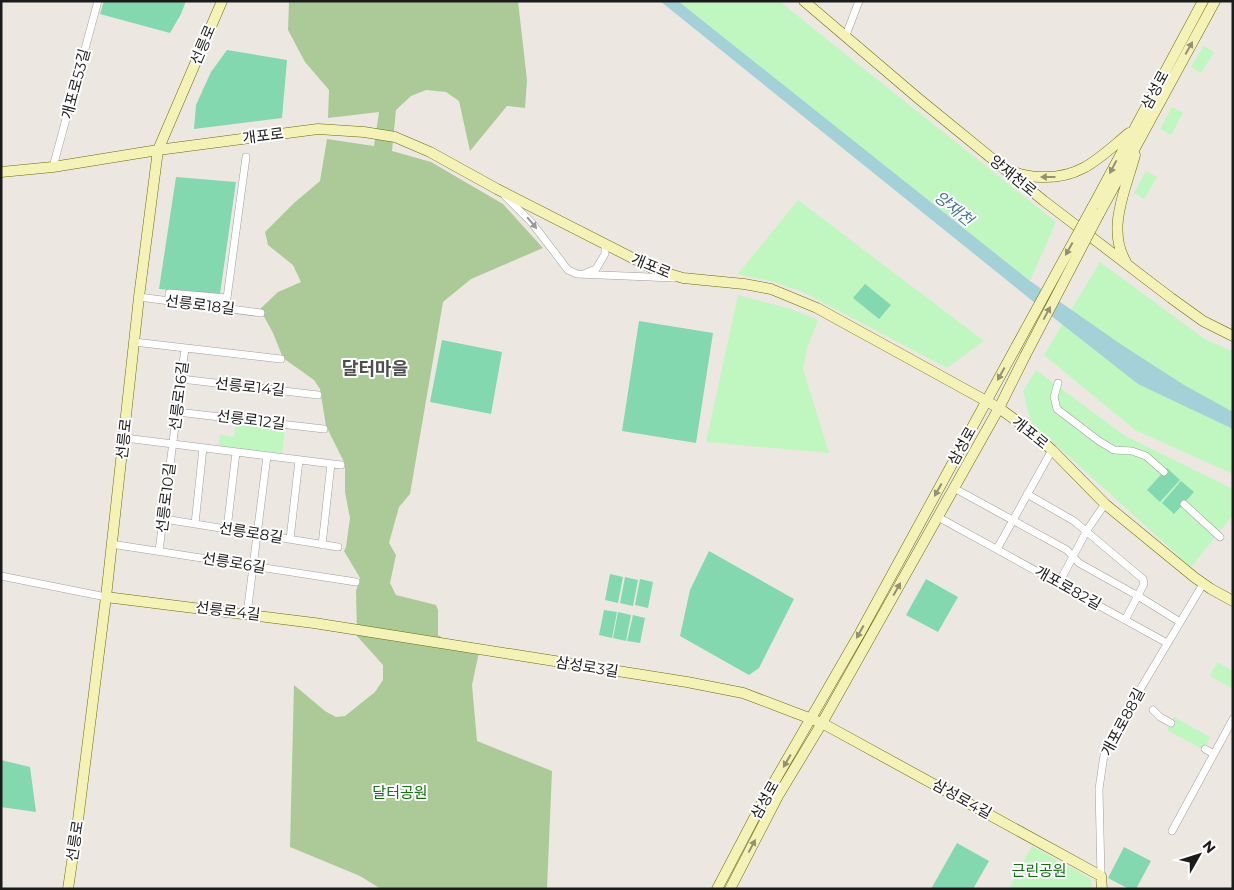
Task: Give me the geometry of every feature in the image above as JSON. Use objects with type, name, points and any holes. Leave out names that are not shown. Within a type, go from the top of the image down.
[{"type":"street","name":"개포로53길","points":[[53,167],[98,1]]},
{"type":"street","name":"선릉로","points":[[68,889],[106,597],[139,298],[158,150],[222,1]]},
{"type":"street","name":"양재천로","points":[[804,1],[1001,167],[1127,265],[1204,321],[1233,336]]},
{"type":"street","points":[[846,35],[859,1]]},
{"type":"street","name":"삼성로","points":[[716,889],[860,633],[1016,347],[1096,210],[1138,132],[1203,1]]},
{"type":"street","name":"삼성로","points":[[1138,132],[1215,1]]},
{"type":"street","name":"개포로","points":[[1,172],[53,167],[158,150],[318,129],[364,132],[395,137],[430,152],[605,246],[656,270],[683,278],[744,284],[771,289],[789,295],[817,308],[999,408],[1029,430],[1052,450],[1106,504],[1202,584],[1233,601]]},
{"type":"street","points":[[1001,167],[1021,175],[1054,177],[1070,175],[1081,170],[1138,132]]},
{"type":"street","points":[[1127,265],[1120,250],[1117,228],[1138,132]]},
{"type":"street","points":[[169,298],[169,293],[227,298],[246,157]]},
{"type":"street","points":[[497,189],[532,223],[568,270],[577,274],[683,278]]},
{"type":"street","name":"삼성로","points":[[730,889],[778,796],[822,723],[999,408],[1096,210]]},
{"type":"street","points":[[584,274],[596,269],[605,254],[605,246]]},
{"type":"street","name":"선릉로18길","points":[[139,298],[260,313]]},
{"type":"street","name":"선릉로16길","points":[[134,342],[281,359]]},
{"type":"street","name":"선릉로16길","points":[[173,444],[185,348]]},
{"type":"street","name":"선릉로14길","points":[[181,380],[318,395]]},
{"type":"street","points":[[1058,383],[1054,397],[1057,409],[1114,450],[1132,450],[1146,456],[1164,472]]},
{"type":"street","name":"선릉로12길","points":[[177,412],[324,429]]},
{"type":"street","name":"선릉로10길","points":[[125,438],[341,465]]},
{"type":"street","name":"선릉로10길","points":[[159,551],[173,444]]},
{"type":"street","name":"선릉로10길","points":[[195,524],[203,448]]},
{"type":"street","points":[[997,549],[1052,450]]},
{"type":"street","points":[[227,529],[236,452]]},
{"type":"street","points":[[247,614],[267,456]]},
{"type":"street","points":[[290,540],[299,460]]},
{"type":"street","points":[[322,545],[331,464]]},
{"type":"street","name":"개포로82길","points":[[954,488],[1067,550],[1079,563],[1180,622]]},
{"type":"street","points":[[1027,494],[1087,530],[1143,579],[1144,584],[1125,620]]},
{"type":"street","points":[[1059,583],[1087,530],[1106,504]]},
{"type":"street","points":[[1184,504],[1220,537]]},
{"type":"street","name":"개포로82길","points":[[938,517],[1167,644]]},
{"type":"street","name":"선릉로8길","points":[[164,519],[338,547]]},
{"type":"street","name":"선릉로6길","points":[[111,544],[356,582]]},
{"type":"street","points":[[1,576],[106,597]]},
{"type":"street","name":"개포로88길","points":[[1100,876],[1099,790],[1104,755],[1202,584]]},
{"type":"street","name":"선릉로4길","points":[[106,597],[247,614],[348,629]]},
{"type":"street","name":"삼성로3길","points":[[348,629],[713,686],[757,697],[822,723]]},
{"type":"street","points":[[1153,710],[1160,718],[1171,723]]},
{"type":"street","points":[[1172,831],[1233,719]]},
{"type":"street","name":"삼성로4길","points":[[822,723],[1100,876]]},
{"type":"street","points":[[1205,749],[1214,754]]},
{"type":"street","points":[[1100,876],[1102,889]]},
{"type":"green space","points":[[104,1],[186,1],[170,33],[100,14]]},
{"type":"green space","name":"달터공원","points":[[289,1],[518,1],[527,80],[525,108],[507,106],[470,151],[459,101],[446,92],[426,90],[411,96],[396,110],[392,151],[431,162],[503,204],[543,248],[471,279],[443,302],[410,494],[399,507],[389,543],[396,555],[390,583],[396,595],[436,605],[438,610],[438,635],[452,645],[479,652],[472,685],[477,741],[552,771],[547,889],[381,889],[360,876],[290,847],[294,685],[325,711],[336,717],[345,716],[375,692],[383,680],[383,665],[357,636],[356,591],[360,578],[344,551],[350,518],[345,492],[345,464],[326,426],[320,389],[314,380],[283,358],[273,333],[260,309],[278,292],[301,282],[293,265],[268,245],[265,232],[294,203],[320,181],[327,139],[374,146],[379,112],[328,118],[329,90],[305,62],[288,30]]},
{"type":"green space","points":[[678,1],[779,1],[1056,222],[1030,281]]},
{"type":"green space","points":[[1204,46],[1214,52],[1201,73],[1191,67]]},
{"type":"green space","points":[[227,50],[287,60],[282,118],[194,129],[196,105],[211,72]]},
{"type":"green space","points":[[1172,107],[1183,113],[1171,135],[1160,129]]},
{"type":"green space","points":[[1146,171],[1157,177],[1144,199],[1134,193]]},
{"type":"green space","points":[[176,177],[236,182],[220,294],[159,289]]},
{"type":"green space","points":[[798,200],[984,341],[947,368],[805,293],[774,282],[738,274]]},
{"type":"green space","points":[[1100,262],[1206,340],[1233,351],[1233,474],[1135,430],[1044,355]]},
{"type":"green space","points":[[865,284],[891,305],[879,319],[853,298]]},
{"type":"green space","points":[[738,295],[791,309],[818,320],[807,349],[803,369],[829,453],[706,442]]},
{"type":"green space","points":[[639,321],[713,333],[696,443],[622,431]]},
{"type":"green space","points":[[442,340],[502,352],[491,414],[430,402]]},
{"type":"green space","points":[[1036,370],[1125,436],[1233,489],[1233,515],[1191,567],[1033,424],[1023,391]]},
{"type":"green space","points":[[236,421],[285,428],[282,455],[219,447],[220,435],[234,437]]},
{"type":"green space","points":[[1167,468],[1180,480],[1160,502],[1147,490]]},
{"type":"green space","points":[[1181,481],[1194,492],[1174,514],[1162,503]]},
{"type":"green space","points":[[709,551],[794,599],[759,668],[749,675],[680,636],[690,590]]},
{"type":"green space","points":[[610,574],[623,577],[618,603],[605,600]]},
{"type":"green space","points":[[625,577],[638,580],[633,606],[620,603]]},
{"type":"green space","points":[[640,579],[653,582],[648,608],[635,605]]},
{"type":"green space","points":[[926,579],[958,597],[938,632],[906,615]]},
{"type":"green space","points":[[604,610],[617,612],[612,638],[599,635]]},
{"type":"green space","points":[[618,612],[631,615],[626,641],[613,638]]},
{"type":"green space","points":[[633,615],[645,618],[640,643],[627,641]]},
{"type":"green space","points":[[1217,662],[1233,671],[1233,689],[1210,676]]},
{"type":"green space","points":[[1174,717],[1210,737],[1204,750],[1167,730]]},
{"type":"green space","points":[[1,760],[30,767],[36,812],[1,807]]},
{"type":"green space","points":[[957,843],[989,861],[973,889],[931,889]]},
{"type":"green space","name":"근린공원","points":[[1032,846],[1091,879],[1092,889],[1009,889]]},
{"type":"green space","points":[[1124,847],[1151,861],[1136,889],[1129,889],[1108,878]]},
{"type":"water","points":[[660,1],[678,1],[1030,281],[1122,345],[1184,385],[1233,412],[1233,429],[1138,384]]},
{"type":"district","name":"달터마을","points":[[375,369]]},
{"type":"water label","name":"양재천","points":[[954,208]]}]
